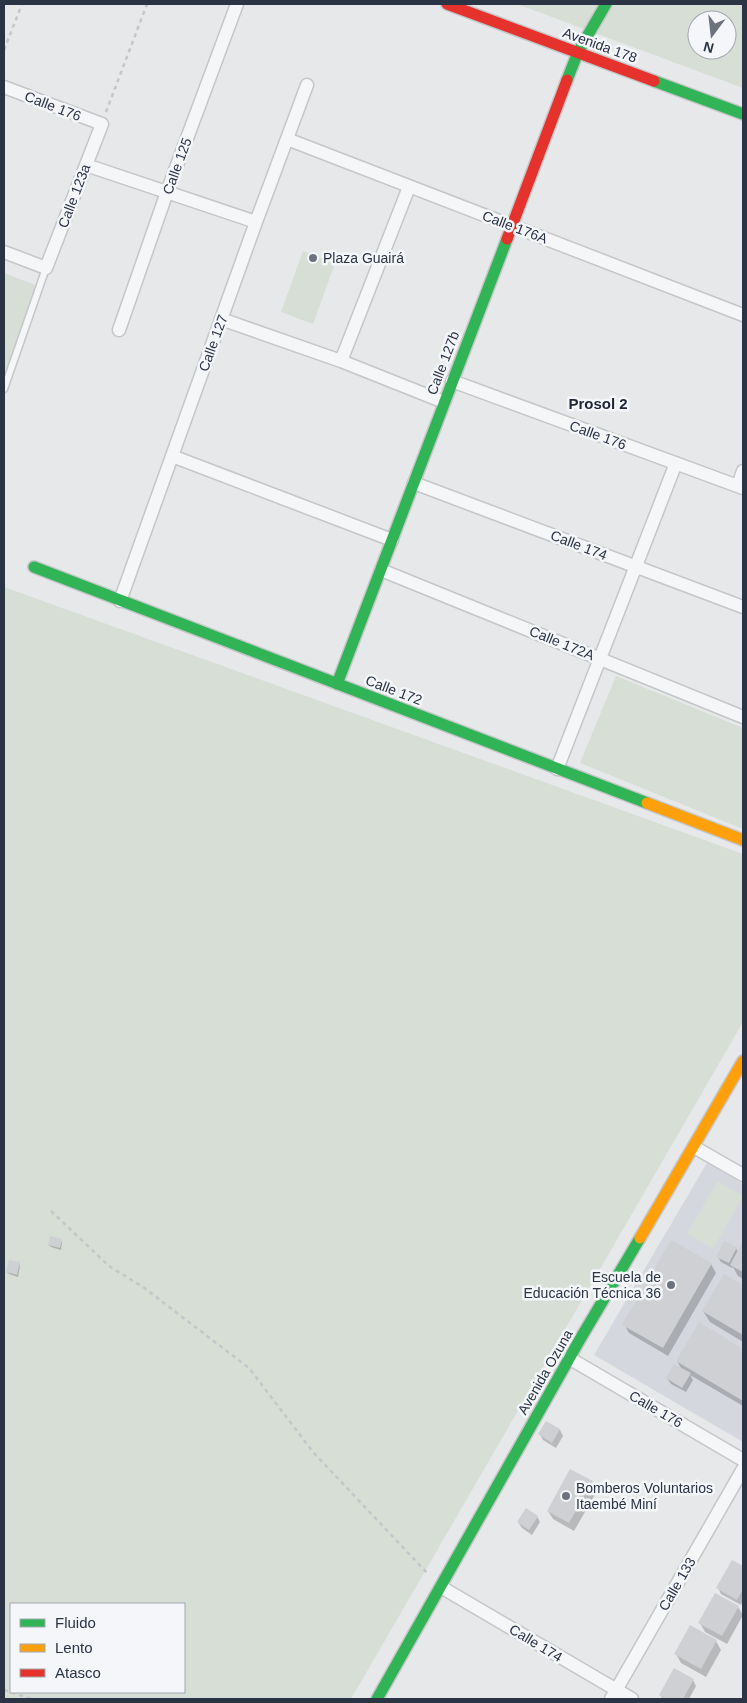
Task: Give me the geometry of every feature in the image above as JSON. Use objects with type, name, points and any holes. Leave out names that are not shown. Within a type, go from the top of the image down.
[{"type":"street","name":"Calle 125","points":[[119,330],[167,192],[237,4]]},
{"type":"street","name":"Avenida 178","points":[[447,4],[743,114]]},
{"type":"street","name":"Calle 127b","points":[[337,684],[578,52],[606,4]]},
{"type":"street","name":"Calle 127","points":[[120,601],[307,85]]},
{"type":"street","name":"Calle 176","points":[[4,87],[102,124]]},
{"type":"street","name":"Calle 123a","points":[[46,268],[102,124]]},
{"type":"street","name":"Calle 176A","points":[[287,139],[743,315]]},
{"type":"street","points":[[86,165],[256,222]]},
{"type":"street","points":[[342,361],[409,187]]},
{"type":"street","points":[[4,252],[46,268]]},
{"type":"street","points":[[221,319],[342,361],[444,402]]},
{"type":"street","name":"Calle 176","points":[[452,381],[740,487]]},
{"type":"street","points":[[172,456],[392,540]]},
{"type":"street","points":[[557,769],[676,463]]},
{"type":"street","points":[[740,487],[743,471]]},
{"type":"street","name":"Calle 174","points":[[414,482],[743,607]]},
{"type":"street","name":"Calle 172","points":[[34,567],[743,840]]},
{"type":"street","name":"Calle 172A","points":[[380,570],[743,716]]},
{"type":"street","name":"Avenida Ozuna","points":[[377,1699],[569,1358],[743,1061]]},
{"type":"street","points":[[694,1147],[743,1175]]},
{"type":"street","name":"Calle 176","points":[[569,1358],[743,1460]]},
{"type":"street","name":"Calle 133","points":[[614,1695],[743,1469]]},
{"type":"street","name":"Calle 174","points":[[440,1586],[614,1695],[632,1699]]},
{"type":"lane","points":[[4,389],[46,268]]},
{"type":"path","points":[[4,50],[22,4]]},
{"type":"path","points":[[102,124],[147,4]]},
{"type":"path","points":[[51,1211],[109,1266],[143,1286],[249,1368],[312,1452],[440,1586]]},
{"type":"path","points":[[13,1693],[32,1699]]},
{"type":"shaded area","points":[[517,4],[743,4],[743,88]]},
{"type":"shaded area","points":[[303,251],[335,263],[313,324],[281,312]]},
{"type":"shaded area","points":[[4,273],[41,287],[4,375]]},
{"type":"shaded area","points":[[4,587],[743,854],[743,1022],[351,1699],[4,1699]]},
{"type":"shaded area","points":[[616,676],[743,728],[743,829],[580,763]]},
{"type":"shaded area","points":[[707,1163],[743,1184],[743,1442],[594,1355]]},
{"type":"shaded area","points":[[717,1181],[743,1196],[713,1249],[687,1234]]},
{"type":"building","points":[[50,1236],[62,1239],[60,1248],[48,1245]]},
{"type":"building","points":[[671,1240],[712,1263],[663,1348],[622,1325]]},
{"type":"building","points":[[724,1241],[737,1247],[729,1263],[716,1257]]},
{"type":"building","points":[[743,1241],[743,1272],[730,1265]]},
{"type":"building","points":[[9,1260],[20,1262],[17,1275],[6,1272]]},
{"type":"building","points":[[724,1274],[743,1285],[743,1335],[702,1311]]},
{"type":"building","points":[[699,1322],[743,1349],[743,1401],[676,1361]]},
{"type":"building","points":[[674,1364],[691,1373],[682,1388],[666,1378]]},
{"type":"building","points":[[546,1421],[560,1429],[552,1443],[538,1434]]},
{"type":"building","points":[[570,1469],[593,1481],[569,1523],[547,1511]]},
{"type":"building","points":[[526,1508],[538,1516],[529,1530],[517,1522]]},
{"type":"building","points":[[732,1560],[743,1566],[743,1589],[737,1600],[716,1588]]},
{"type":"building","points":[[715,1593],[739,1606],[722,1636],[698,1623]]},
{"type":"building","points":[[690,1625],[717,1640],[701,1669],[674,1654]]},
{"type":"building","points":[[674,1668],[694,1679],[683,1699],[666,1699],[659,1695]]},
{"type":"traffic: fast","points":[[567,80],[578,52],[606,4]]},
{"type":"traffic: fast","points":[[654,81],[743,114]]},
{"type":"traffic: fast","points":[[337,684],[507,239]]},
{"type":"traffic: fast","points":[[34,567],[647,803]]},
{"type":"traffic: fast","points":[[377,1699],[579,1341],[640,1238]]},
{"type":"traffic: slow","points":[[647,803],[743,840]]},
{"type":"traffic: slow","points":[[640,1238],[743,1061]]},
{"type":"traffic: jam","points":[[447,4],[654,81]]},
{"type":"traffic: jam","points":[[507,239],[567,80]]},
{"type":"place","name":"Plaza Guairá","points":[[313,258]]},
{"type":"place","name":"Escuela de Educación Técnica 36","points":[[671,1285]]},
{"type":"place","name":"Bomberos Voluntarios Itaembé Miní","points":[[566,1496]]},
{"type":"district","name":"Prosol 2","points":[[598,403]]}]
